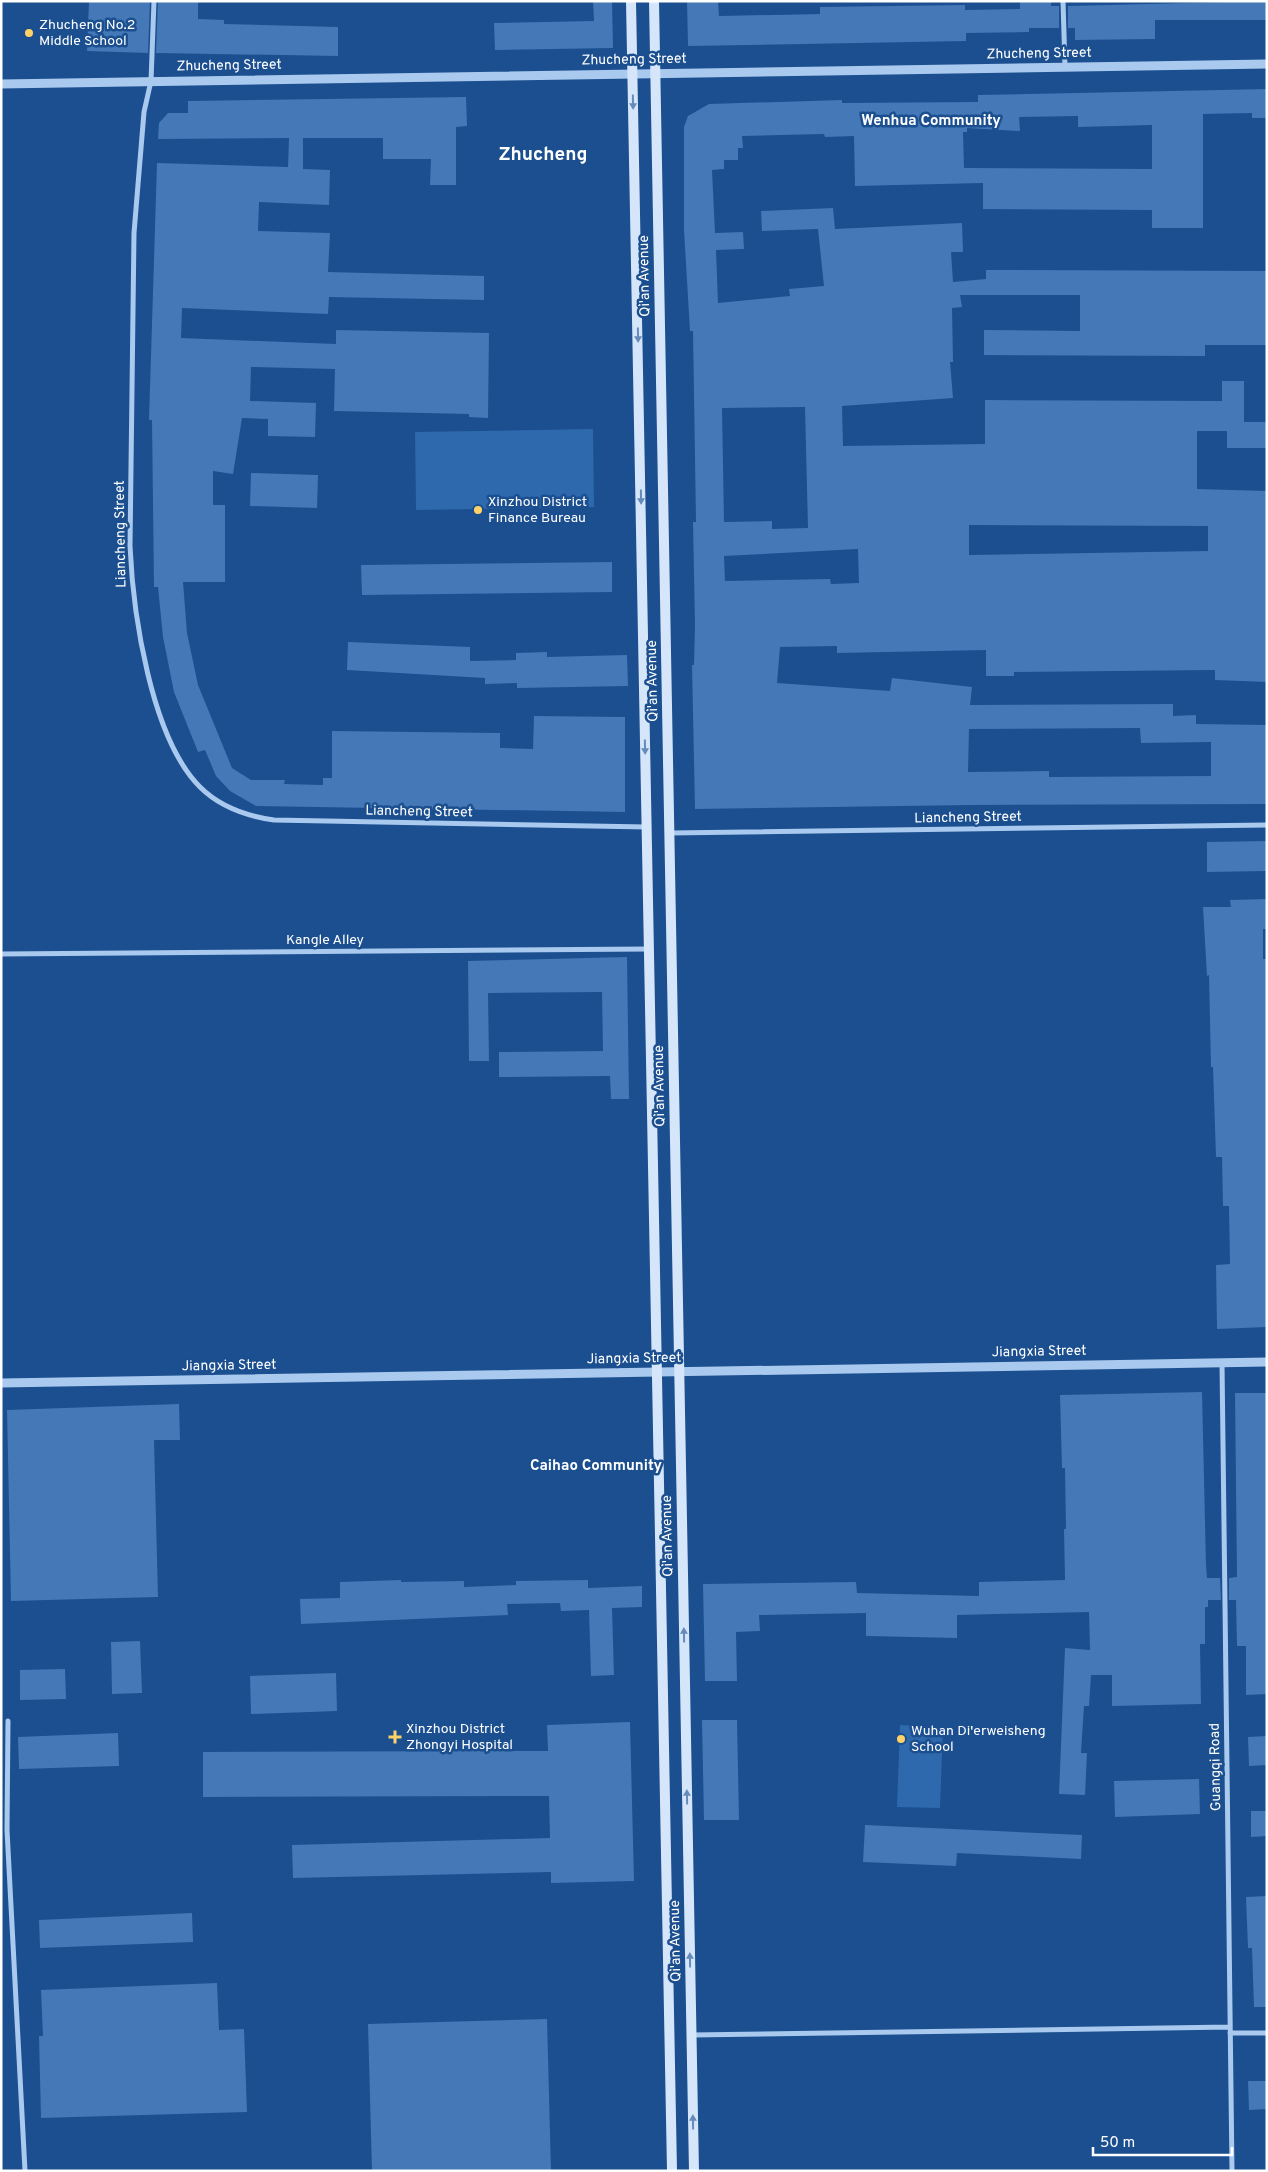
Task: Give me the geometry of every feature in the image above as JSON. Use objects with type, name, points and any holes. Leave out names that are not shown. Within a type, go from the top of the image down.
[{"type":"main road","name":"Qi'an Avenue","points":[[632,1],[672,2171]]},
{"type":"main road","name":"Qi'an Avenue","points":[[654,1],[694,2171]]},
{"type":"street","name":"Liancheng Street","points":[[154,1],[151,81],[144,112],[134,233],[131,570],[138,630],[149,678],[160,713],[181,764],[200,788],[226,806],[258,818],[274,820],[647,828]]},
{"type":"street","points":[[1063,1],[1065,67]]},
{"type":"street","name":"Zhucheng Street","points":[[1,84],[1267,64]]},
{"type":"street","name":"Liancheng Street","points":[[669,833],[1267,825]]},
{"type":"street","name":"Kangle Alley","points":[[1,954],[649,949]]},
{"type":"street","name":"Jiangxia Street","points":[[1,1383],[1267,1362]]},
{"type":"street","name":"Guangqi Road","points":[[1222,1363],[1232,2171]]},
{"type":"street","points":[[8,1721],[7,1830],[25,2171]]},
{"type":"street","points":[[692,2035],[1230,2030],[1267,2032]]},
{"type":"shaded area","points":[[593,429],[594,507],[416,510],[415,432]]},
{"type":"shaded area","points":[[900,1725],[943,1727],[940,1808],[897,1807]]},
{"type":"building","points":[[89,1],[150,1],[148,53],[87,51]]},
{"type":"building","points":[[158,1],[198,1],[198,19],[224,20],[224,24],[338,27],[338,56],[156,53]]},
{"type":"building","points":[[593,1],[612,1],[613,48],[495,50],[494,23],[594,21]]},
{"type":"building","points":[[687,1],[718,1],[719,16],[820,14],[820,7],[965,5],[965,10],[1020,9],[1020,2],[1051,2],[1051,6],[1059,6],[1059,28],[1029,28],[1029,32],[966,33],[966,41],[688,46]]},
{"type":"building","points":[[1267,1],[1267,20],[1155,20],[1155,39],[1075,40],[1075,28],[1068,28],[1068,6]]},
{"type":"building","points":[[1267,89],[1267,118],[1252,118],[1252,113],[1203,114],[1203,228],[1152,228],[1152,210],[983,209],[983,183],[855,186],[854,136],[825,137],[824,134],[742,136],[743,148],[738,148],[738,160],[724,160],[724,169],[712,170],[715,233],[743,232],[744,249],[716,250],[718,303],[790,296],[789,289],[824,286],[818,229],[762,231],[761,211],[833,208],[835,229],[962,223],[963,252],[951,252],[953,282],[986,279],[986,270],[1267,271],[1267,345],[1205,345],[1205,356],[984,355],[984,330],[1080,331],[1080,295],[960,295],[962,307],[952,308],[953,362],[950,362],[953,398],[842,406],[843,446],[985,444],[985,400],[1222,401],[1222,381],[1244,381],[1244,422],[1267,422],[1267,448],[1227,448],[1227,431],[1197,431],[1197,489],[1267,491],[1267,682],[1215,680],[1215,670],[1014,672],[1014,676],[986,676],[986,650],[837,653],[837,646],[780,647],[777,683],[890,691],[892,678],[972,687],[970,705],[1173,704],[1173,716],[1196,715],[1196,724],[1267,725],[1267,804],[971,805],[695,809],[692,665],[694,665],[695,626],[693,522],[696,522],[693,331],[690,331],[684,230],[684,127],[688,116],[709,104],[842,100],[842,103],[978,102],[978,95]],"holes":[[[1078,116],[1078,127],[1152,125],[1152,169],[964,168],[963,132],[967,132],[967,128],[1020,131],[1019,117]],[[805,407],[808,528],[772,529],[772,521],[724,522],[722,408]],[[969,525],[1208,526],[1208,551],[969,555]],[[858,549],[859,583],[831,584],[830,579],[725,581],[724,556]],[[1140,728],[1141,743],[1211,742],[1211,776],[1049,777],[1049,771],[968,772],[969,729]]]},
{"type":"building","points":[[466,97],[467,126],[456,127],[456,185],[430,185],[431,159],[383,159],[383,138],[303,138],[303,169],[330,170],[329,205],[259,202],[258,231],[330,233],[328,272],[484,276],[484,300],[329,297],[328,314],[182,308],[181,338],[336,344],[336,330],[489,333],[488,418],[469,417],[469,414],[334,411],[335,369],[251,367],[250,401],[316,403],[315,437],[268,436],[268,419],[242,418],[233,474],[213,471],[213,505],[225,505],[225,582],[183,582],[187,633],[198,685],[232,768],[251,780],[285,780],[284,784],[323,785],[323,778],[332,778],[332,731],[500,733],[500,748],[533,749],[534,716],[625,717],[625,812],[256,806],[230,791],[216,776],[205,750],[198,752],[174,692],[163,637],[158,587],[154,587],[152,420],[149,420],[157,163],[288,167],[289,138],[158,139],[159,123],[168,113],[188,113],[188,101]]},
{"type":"building","points":[[251,473],[318,475],[317,508],[250,506]]},
{"type":"building","points":[[612,562],[612,592],[362,595],[361,565]]},
{"type":"building","points":[[348,642],[470,647],[470,661],[516,660],[516,653],[547,652],[547,657],[627,655],[628,686],[517,688],[517,683],[485,684],[485,678],[347,670]]},
{"type":"building","points":[[1267,841],[1267,871],[1207,872],[1207,842]]},
{"type":"building","points":[[1267,899],[1267,929],[1263,929],[1263,959],[1267,959],[1267,1327],[1217,1329],[1216,1265],[1230,1264],[1229,1206],[1223,1206],[1222,1157],[1216,1157],[1213,1067],[1211,1067],[1209,975],[1207,976],[1203,907],[1231,907],[1230,900]]},
{"type":"building","points":[[627,957],[629,1099],[611,1099],[610,1076],[499,1077],[499,1052],[603,1051],[602,992],[488,993],[489,1061],[469,1061],[468,961]]},
{"type":"building","points":[[1202,1392],[1207,1578],[1220,1578],[1221,1600],[1208,1600],[1208,1607],[1205,1607],[1205,1644],[1200,1644],[1201,1704],[1112,1706],[1112,1675],[1091,1675],[1089,1706],[1084,1706],[1081,1753],[1087,1753],[1085,1795],[1059,1794],[1065,1648],[1090,1650],[1089,1612],[957,1615],[957,1638],[866,1636],[866,1613],[759,1615],[760,1631],[736,1632],[737,1681],[705,1681],[703,1584],[856,1582],[857,1593],[979,1596],[979,1582],[1065,1580],[1065,1468],[1062,1468],[1060,1395]]},
{"type":"building","points":[[1235,1393],[1267,1393],[1267,1694],[1246,1695],[1246,1646],[1237,1646],[1236,1600],[1229,1600],[1229,1578],[1237,1577]]},
{"type":"building","points":[[179,1404],[180,1440],[154,1440],[158,1597],[11,1601],[7,1410]]},
{"type":"building","points":[[401,1580],[401,1582],[464,1581],[464,1587],[516,1585],[516,1581],[588,1580],[588,1588],[642,1586],[642,1607],[612,1608],[614,1675],[591,1676],[589,1610],[561,1611],[560,1603],[507,1604],[508,1615],[301,1624],[300,1599],[340,1598],[340,1582]]},
{"type":"building","points":[[140,1641],[142,1693],[112,1694],[111,1642]]},
{"type":"building","points":[[65,1669],[66,1699],[20,1700],[20,1670]]},
{"type":"building","points":[[336,1673],[337,1711],[251,1714],[250,1676]]},
{"type":"building","points":[[702,1720],[737,1720],[739,1820],[704,1820]]},
{"type":"building","points":[[630,1722],[634,1881],[551,1883],[551,1872],[293,1878],[292,1845],[550,1838],[549,1796],[203,1797],[203,1752],[548,1751],[547,1725]]},
{"type":"building","points":[[118,1733],[119,1766],[19,1769],[18,1737]]},
{"type":"building","points":[[1267,1736],[1267,1765],[1249,1766],[1248,1737]]},
{"type":"building","points":[[1199,1779],[1200,1814],[1115,1817],[1114,1781]]},
{"type":"building","points":[[1251,1811],[1267,1811],[1267,1836],[1251,1837]]},
{"type":"building","points":[[865,1825],[1082,1835],[1081,1859],[957,1853],[956,1866],[863,1862]]},
{"type":"building","points":[[1267,1896],[1267,2007],[1254,2007],[1252,1948],[1248,1948],[1246,1897]]},
{"type":"building","points":[[192,1913],[193,1942],[40,1948],[39,1920]]},
{"type":"building","points":[[217,1983],[219,2030],[244,2029],[247,2112],[41,2118],[39,2036],[43,2036],[41,1990]]},
{"type":"building","points":[[547,2019],[551,2171],[372,2171],[368,2024]]},
{"type":"building","points":[[1248,2081],[1267,2081],[1267,2109],[1249,2110]]},
{"type":"place","name":"Zhucheng No.2 Middle School","points":[[29,33]]},
{"type":"place","name":"Xinzhou District Finance Bureau","points":[[478,510]]},
{"type":"place","name":"Xinzhou District Zhongyi Hospital","points":[[395,1737]]},
{"type":"place","name":"Wuhan Di'erweisheng School","points":[[901,1739]]},
{"type":"district","name":"Wenhua Community","points":[[931,121]]},
{"type":"district","name":"Zhucheng","points":[[543,155]]},
{"type":"district","name":"Caihao Community","points":[[596,1466]]}]
